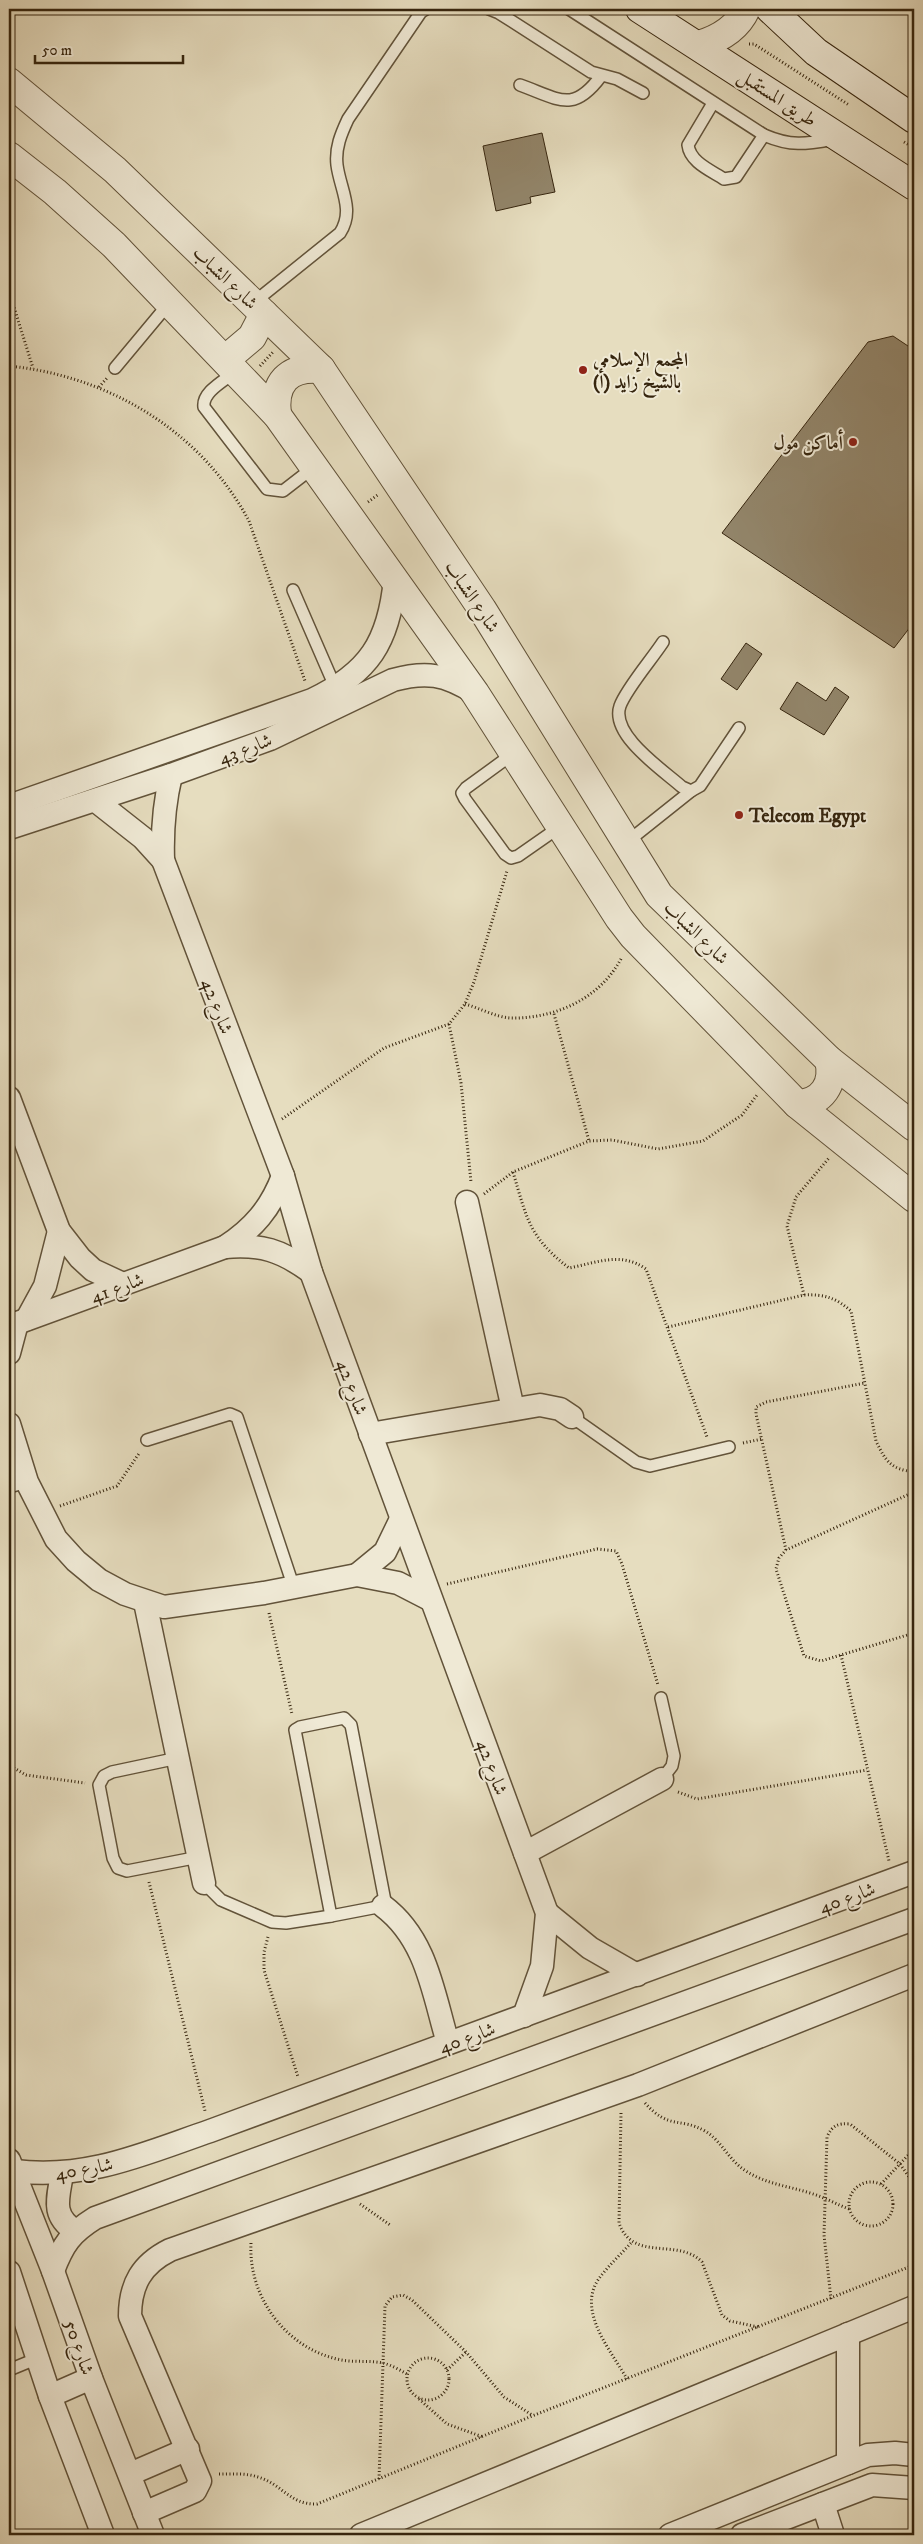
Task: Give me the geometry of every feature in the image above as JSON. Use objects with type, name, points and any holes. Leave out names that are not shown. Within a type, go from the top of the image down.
[{"type":"street","name":"طريق المستقبل","points":[[640,9],[699,45],[914,186]]},
{"type":"street","points":[[699,45],[716,40],[731,29],[746,9]]},
{"type":"street","points":[[770,9],[816,52],[906,128]]},
{"type":"street","name":"شارع الشباب","points":[[9,82],[115,170],[321,369],[482,609],[659,895],[829,1060],[914,1127]]},
{"type":"street","points":[[9,156],[55,192],[114,245],[236,370],[277,415],[475,693],[619,918],[633,936],[797,1104],[914,1198]]},
{"type":"street","points":[[236,370],[259,309]]},
{"type":"street","points":[[277,415],[275,400],[280,385],[291,373],[305,368],[321,369]]},
{"type":"street","name":"شارع 43","points":[[9,806],[312,700],[336,689],[349,680],[365,664],[378,645],[387,624],[395,579]]},
{"type":"street","name":"شارع 43","points":[[9,828],[96,801],[270,739],[392,680],[414,674],[436,675],[456,681],[475,693]]},
{"type":"street","name":"شارع 42","points":[[171,775],[164,803],[163,860],[283,1176],[311,1272],[547,1913],[542,1966],[524,2016]]},
{"type":"street","name":"شارع 42","points":[[96,801],[132,828],[163,860]]},
{"type":"street","points":[[797,1104],[808,1103],[818,1099],[825,1091],[832,1070],[829,1060]]},
{"type":"street","points":[[9,1098],[59,1231],[80,1258],[94,1270],[123,1284]]},
{"type":"street","points":[[9,1146],[33,1162]]},
{"type":"street","name":"شارع 41","points":[[18,1323],[224,1247],[240,1237],[267,1210],[283,1176]]},
{"type":"street","points":[[468,1204],[514,1409]]},
{"type":"street","points":[[9,1353],[18,1323],[45,1286],[59,1231]]},
{"type":"street","name":"شارع 41","points":[[224,1247],[248,1245],[271,1249],[292,1258],[311,1272]]},
{"type":"street","points":[[370,1434],[540,1405],[560,1409],[572,1417]]},
{"type":"street","points":[[9,1424],[18,1485],[41,1513],[56,1539],[76,1561],[99,1580],[125,1594],[164,1607],[264,1593],[357,1575],[398,1583],[429,1594]]},
{"type":"street","points":[[357,1575],[385,1552],[401,1519]]},
{"type":"street","points":[[145,1602],[204,1883]]},
{"type":"street","points":[[525,1854],[662,1779]]},
{"type":"street","name":"شارع 40","points":[[11,2165],[62,2174],[111,2165],[210,2132],[914,1872]]},
{"type":"street","points":[[383,1906],[396,1916],[412,1935],[421,1952],[448,2043]]},
{"type":"street","points":[[547,1913],[590,1948],[638,1974]]},
{"type":"street","points":[[54,2270],[60,2254],[75,2231],[95,2218],[914,1919]]},
{"type":"street","points":[[144,2513],[194,2491],[199,2478],[130,2316],[130,2299],[134,2283],[143,2269],[155,2257],[254,2220],[630,2088],[914,1975]]},
{"type":"street","name":"شارع 50","points":[[11,2165],[54,2270],[91,2378],[153,2535]]},
{"type":"street","points":[[62,2174],[58,2202],[59,2214],[65,2224],[75,2231]]},
{"type":"street","points":[[9,2272],[50,2396],[103,2535]]},
{"type":"street","points":[[361,2535],[914,2307]]},
{"type":"street","points":[[848,2334],[848,2463]]},
{"type":"street","points":[[50,2396],[91,2378]]},
{"type":"street","points":[[130,2474],[188,2449]]},
{"type":"street","points":[[670,2535],[868,2455],[894,2453],[914,2455]]},
{"type":"street","points":[[821,2474],[833,2535]]},
{"type":"street","points":[[742,2535],[872,2485],[914,2488]]},
{"type":"lane","points":[[259,309],[340,234],[345,226],[348,209],[337,155],[342,132],[359,102],[421,12],[426,9]]},
{"type":"lane","points":[[489,9],[499,13],[582,68],[601,76],[617,79],[643,93]]},
{"type":"lane","points":[[569,9],[764,136],[787,144],[801,145],[840,138]]},
{"type":"lane","points":[[520,85],[563,100],[572,101],[590,92],[601,76]]},
{"type":"lane","points":[[713,103],[688,144],[689,152],[693,158],[724,179],[736,177],[764,136]]},
{"type":"lane","points":[[115,368],[170,302]]},
{"type":"lane","points":[[236,370],[207,395],[203,401],[204,407],[267,489],[283,491],[314,467]]},
{"type":"lane","points":[[293,590],[336,689]]},
{"type":"lane","points":[[663,642],[621,704],[619,722],[628,738],[682,787],[691,791]]},
{"type":"lane","points":[[627,842],[691,791],[700,786],[739,728]]},
{"type":"lane","points":[[514,753],[466,788],[462,793],[505,854],[511,858],[518,856],[560,826]]},
{"type":"lane","points":[[147,1440],[230,1414],[237,1417],[294,1588]]},
{"type":"lane","points":[[572,1417],[636,1462],[650,1466],[729,1447]]},
{"type":"lane","points":[[662,1698],[674,1756],[672,1766],[662,1779]]},
{"type":"lane","points":[[204,1883],[221,1900],[272,1922],[286,1923],[331,1916],[383,1906],[385,1896],[351,1724],[344,1718],[300,1726],[295,1730],[331,1916]]},
{"type":"lane","points":[[178,1758],[112,1772],[104,1776],[99,1785],[113,1858],[118,1868],[127,1871],[199,1857]]},
{"type":"lane","points":[[9,2370],[38,2358]]},
{"type":"path","points":[[748,44],[754,44],[850,106]]},
{"type":"path","points":[[906,128],[914,148]]},
{"type":"path","points":[[9,291],[33,368]]},
{"type":"path","points":[[236,370],[288,337]]},
{"type":"path","points":[[9,366],[33,368],[68,376],[100,387],[150,412],[187,440],[238,501],[249,521],[312,700]]},
{"type":"path","points":[[350,516],[395,481]]},
{"type":"path","points":[[266,1130],[384,1048],[449,1024],[465,1004],[474,982],[511,858]]},
{"type":"path","points":[[465,1004],[508,1018],[554,1014],[588,997],[616,970],[633,936]]},
{"type":"path","points":[[554,1014],[589,1141]]},
{"type":"path","points":[[449,1024],[461,1083],[468,1141],[472,1194],[468,1204]]},
{"type":"path","points":[[468,1204],[513,1172],[589,1141],[612,1140],[658,1149],[704,1141],[742,1115],[769,1077]]},
{"type":"path","points":[[804,1295],[787,1226],[796,1197],[842,1142]]},
{"type":"path","points":[[513,1172],[528,1224],[536,1238],[548,1252],[569,1268],[615,1258],[634,1260],[646,1269],[712,1451]]},
{"type":"path","points":[[668,1327],[804,1295],[822,1294],[838,1300],[851,1312],[876,1441],[883,1455],[897,1470],[914,1472]]},
{"type":"path","points":[[786,1550],[756,1414],[756,1406],[766,1402],[865,1383]]},
{"type":"path","points":[[41,1513],[117,1486],[147,1440]]},
{"type":"path","points":[[914,1492],[786,1550],[779,1558],[776,1569],[804,1656],[820,1661],[914,1633]]},
{"type":"path","points":[[429,1594],[597,1549],[616,1551],[622,1564],[662,1698]]},
{"type":"path","points":[[264,1593],[295,1730]]},
{"type":"path","points":[[840,1655],[893,1880]]},
{"type":"path","points":[[9,1751],[14,1768],[26,1775],[99,1785]]},
{"type":"path","points":[[662,1779],[679,1793],[697,1799],[868,1770]]},
{"type":"path","points":[[145,1868],[210,2132]]},
{"type":"path","points":[[272,1922],[264,1952],[264,1970],[304,2097]]},
{"type":"path","points":[[630,2088],[656,2115],[672,2123],[690,2125],[706,2132],[744,2170],[759,2179],[825,2198],[849,2209],[858,2222],[865,2226],[880,2224],[886,2220],[891,2214],[892,2198],[889,2191],[881,2184],[869,2182],[856,2188],[851,2194],[849,2209]]},
{"type":"path","points":[[630,2088],[619,2223],[623,2234],[632,2242],[643,2246],[695,2255],[702,2262],[722,2315],[730,2321],[758,2327]]},
{"type":"path","points":[[831,2299],[824,2235],[827,2137],[831,2128],[840,2123],[850,2124],[900,2164],[914,2184]]},
{"type":"path","points":[[881,2184],[914,2149]]},
{"type":"path","points":[[339,2190],[390,2225]]},
{"type":"path","points":[[254,2220],[250,2245],[252,2271],[260,2296],[273,2318],[291,2336],[312,2350],[337,2359],[383,2363],[407,2374]]},
{"type":"path","points":[[627,2380],[594,2321],[590,2307],[592,2293],[598,2280],[632,2242]]},
{"type":"path","points":[[199,2478],[242,2474],[259,2477],[306,2505],[317,2504],[532,2416],[914,2265]]},
{"type":"path","points":[[378,2479],[385,2306],[392,2297],[403,2295],[442,2327],[504,2397],[532,2416]]},
{"type":"path","points":[[447,2370],[466,2352]]},
{"type":"path","points":[[418,2398],[433,2400],[445,2391],[449,2378],[447,2370],[437,2360],[422,2359],[410,2367],[407,2374],[408,2388],[418,2398],[447,2424],[483,2437]]},
{"type":"building","points":[[542,133],[555,192],[530,197],[531,203],[496,211],[483,146]]},
{"type":"building","name":"أماكن مول","points":[[893,336],[914,350],[914,622],[894,648],[722,533],[868,342]]},
{"type":"building","points":[[746,643],[762,654],[737,690],[721,679]]},
{"type":"building","points":[[797,682],[826,701],[835,687],[849,697],[824,735],[780,709]]},
{"type":"place","name":"المجمع الإسلامي (أ) بالشيخ زايد","points":[[583,370]]},
{"type":"place","name":"أماكن مول","points":[[853,442]]},
{"type":"place","name":"Telecom Egypt","points":[[739,815]]}]
